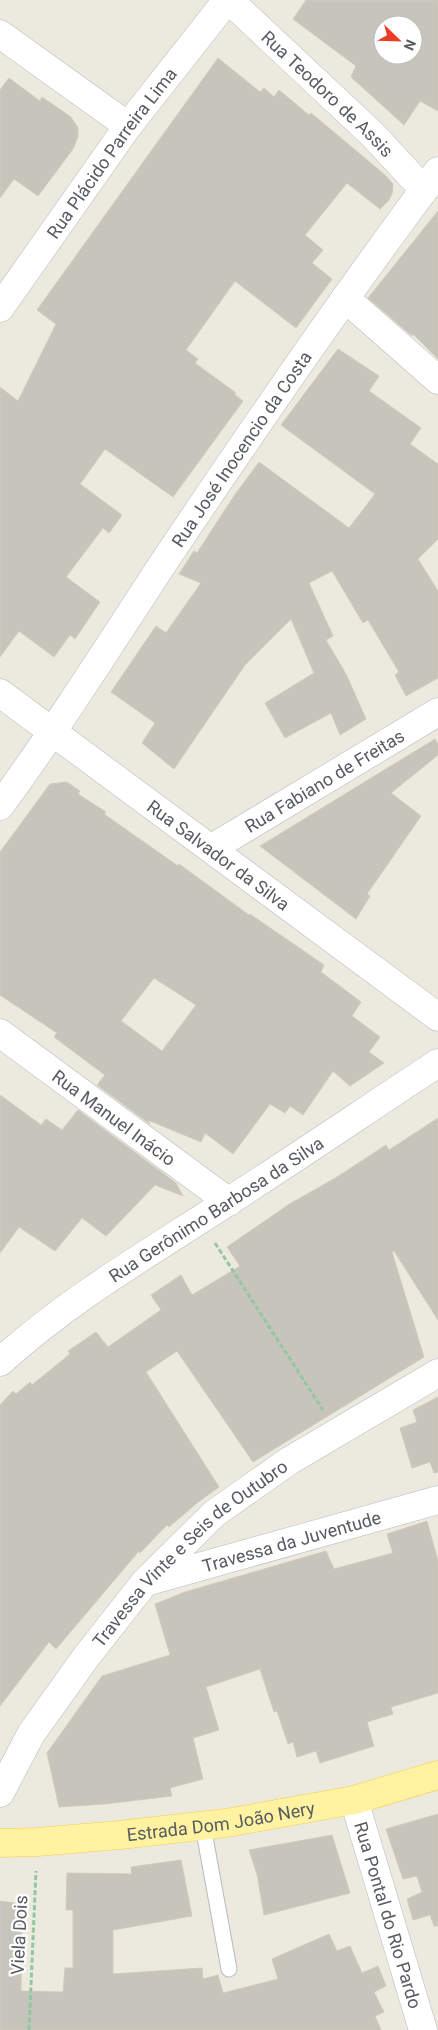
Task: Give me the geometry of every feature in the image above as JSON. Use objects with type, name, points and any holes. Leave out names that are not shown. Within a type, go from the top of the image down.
[{"type":"main road","name":"Estrada Dom João Nery","points":[[0,1843],[37,1842],[203,1826],[354,1800],[438,1775]]},
{"type":"street","name":"Rua Plácido Parreira Lima","points":[[0,308],[128,126],[228,0]]},
{"type":"street","name":"Rua Teodoro de Assis","points":[[228,0],[373,135],[431,180]]},
{"type":"street","points":[[0,34],[128,126]]},
{"type":"street","name":"Rua José Inocencio da Costa","points":[[51,732],[170,554],[346,298],[431,180]]},
{"type":"street","points":[[346,298],[438,380]]},
{"type":"street","name":"Rua Salvador da Silva","points":[[0,692],[51,732],[212,848],[438,1017]]},
{"type":"street","name":"Rua Fabiano de Freitas","points":[[212,848],[438,712]]},
{"type":"street","points":[[0,806],[31,764],[51,732]]},
{"type":"street","name":"Rua Manuel Inácio","points":[[0,1033],[229,1202]]},
{"type":"street","name":"Rua Gerônimo Barbosa da Silva","points":[[0,1362],[23,1341],[108,1278],[229,1202],[438,1064]]},
{"type":"street","name":"Travessa Vinte e Seis de Outubro","points":[[0,1793],[31,1734],[86,1657],[145,1582],[215,1513],[289,1461],[438,1374]]},
{"type":"street","name":"Travessa da Juventude","points":[[145,1582],[438,1500]]},
{"type":"street","name":"Rua Pontal do Rio Pardo","points":[[354,1800],[423,2030]]},
{"type":"lane","points":[[203,1826],[229,1969]]},
{"type":"path","points":[[200,1220],[338,1433]]},
{"type":"path","name":"Viela Dois","points":[[29,2030],[37,1842]]},
{"type":"building","points":[[306,0],[438,0],[438,111],[420,101],[404,125],[351,77],[356,66],[293,19]]},
{"type":"building","points":[[218,58],[260,92],[264,88],[274,97],[279,90],[309,115],[311,113],[385,175],[393,184],[392,194],[380,209],[347,183],[305,235],[323,250],[312,263],[332,279],[296,328],[235,281],[186,350],[198,359],[195,363],[236,393],[234,394],[243,401],[173,497],[105,449],[80,484],[122,515],[109,533],[103,528],[66,577],[100,602],[75,639],[70,635],[54,657],[19,631],[0,657],[0,387],[18,401],[56,324],[37,310]]},
{"type":"building","points":[[9,78],[40,101],[42,97],[71,117],[78,128],[78,136],[73,149],[38,196],[14,179],[0,198],[0,90]]},
{"type":"building","points":[[438,211],[438,359],[413,334],[412,336],[368,298]]},
{"type":"building","points":[[338,349],[379,376],[369,391],[421,428],[410,444],[438,464],[438,539],[418,559],[438,591],[438,678],[406,696],[395,675],[399,672],[368,620],[363,623],[332,571],[309,583],[333,636],[326,640],[346,674],[366,719],[340,735],[331,713],[285,738],[265,703],[314,673],[291,619],[245,665],[174,769],[142,743],[155,723],[111,692],[156,626],[166,633],[201,583],[179,574],[194,551],[197,553],[234,496],[259,462],[349,528],[375,494],[281,425]]},
{"type":"building","points":[[435,739],[438,744],[438,755],[391,793],[421,816],[367,894],[370,896],[356,919],[260,846]]},
{"type":"building","points":[[67,782],[80,791],[78,794],[106,812],[104,814],[324,965],[321,972],[361,1002],[352,1016],[380,1037],[369,1052],[384,1063],[350,1086],[333,1071],[303,1115],[290,1106],[285,1113],[270,1104],[233,1154],[205,1133],[201,1142],[148,1120],[150,1124],[97,1085],[105,1075],[54,1037],[57,1033],[0,995],[0,852],[50,784]],"holes":[[[154,978],[196,1005],[162,1051],[121,1021]]]},
{"type":"building","points":[[0,1095],[41,1125],[46,1119],[62,1130],[78,1110],[176,1183],[183,1196],[155,1185],[106,1236],[82,1218],[55,1251],[19,1227],[0,1253]]},
{"type":"building","points":[[438,1118],[438,1320],[394,1251],[392,1252],[424,1357],[253,1462],[177,1351],[146,1372],[219,1487],[169,1527],[167,1525],[140,1553],[139,1551],[56,1649],[49,1642],[0,1706],[0,1405],[13,1391],[16,1394],[30,1382],[32,1385],[70,1354],[68,1351],[96,1332],[108,1347],[161,1310],[151,1295],[181,1275],[192,1295],[240,1266],[227,1247],[288,1205],[337,1177],[386,1145],[389,1150]]},
{"type":"building","points":[[438,1397],[438,1472],[434,1473],[430,1462],[412,1468],[400,1428],[417,1422],[413,1410]]},
{"type":"building","points":[[427,1521],[438,1561],[438,1693],[391,1707],[393,1714],[367,1722],[374,1746],[320,1763],[316,1751],[297,1757],[293,1742],[288,1744],[277,1711],[274,1712],[260,1669],[206,1687],[219,1730],[193,1738],[203,1779],[170,1788],[172,1796],[59,1807],[47,1753],[102,1676],[170,1655],[155,1604],[185,1592],[326,1551],[334,1569],[393,1553],[387,1534]]},
{"type":"building","points":[[438,1814],[438,1926],[434,1926],[430,1915],[413,1920],[407,1899],[422,1892],[417,1876],[403,1879],[386,1829]]},
{"type":"building","points":[[332,1835],[350,1893],[264,1915],[257,1874],[249,1850]]},
{"type":"building","points":[[181,1860],[192,1916],[113,1930],[113,1974],[202,1968],[203,1979],[218,1975],[223,1993],[278,1979],[272,1959],[329,1934],[337,1951],[350,1946],[362,1973],[378,1966],[386,1986],[374,1992],[384,2012],[375,2016],[381,2030],[0,2030],[0,1901],[22,1904],[21,1991],[63,1992],[65,1968],[73,1968],[73,1910],[66,1910],[67,1873],[132,1874],[131,1867]]}]
